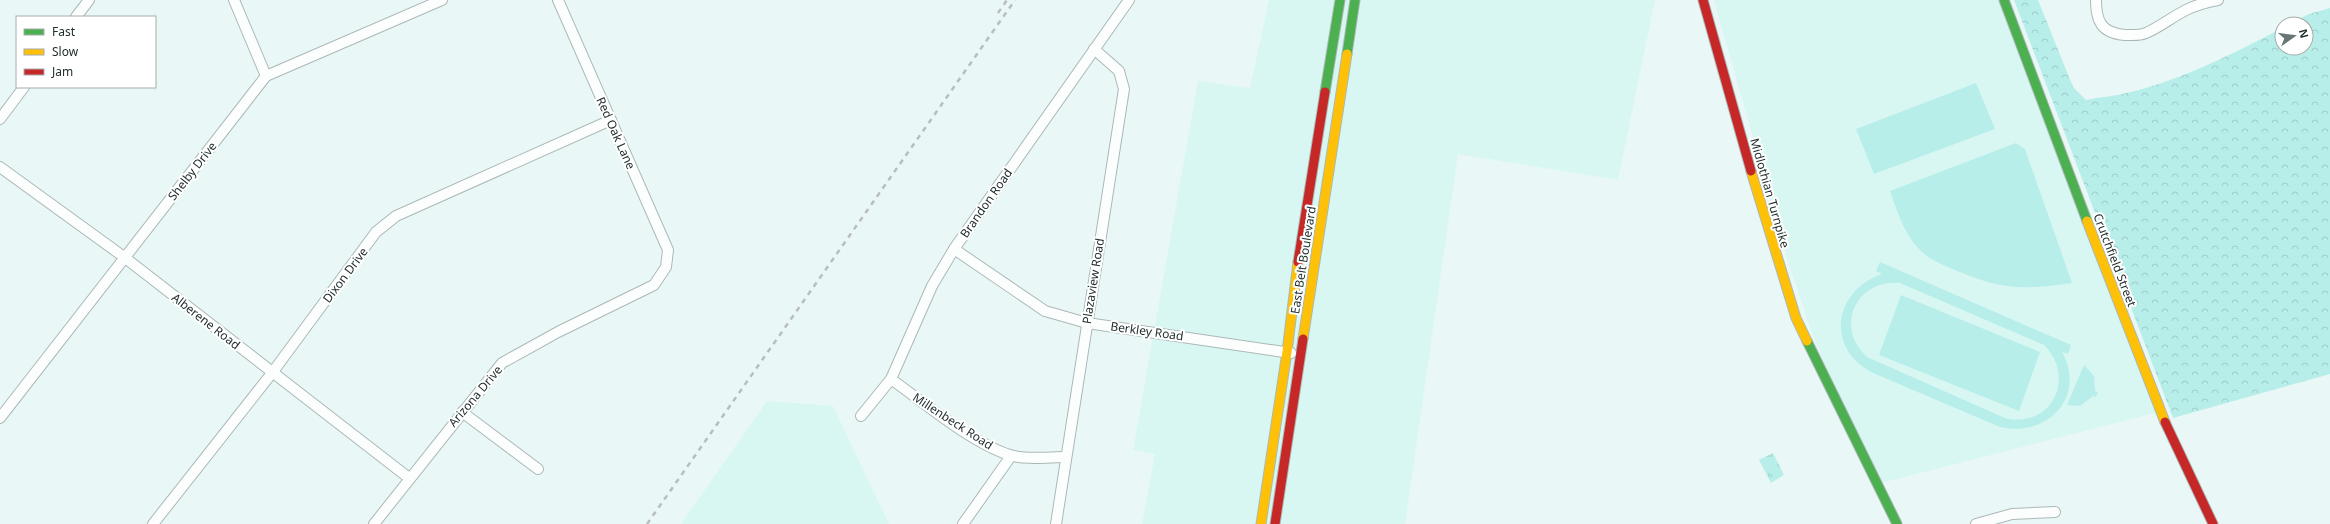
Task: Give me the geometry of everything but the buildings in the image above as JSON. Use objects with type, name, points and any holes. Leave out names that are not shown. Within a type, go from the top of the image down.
[{"type":"main road","name":"East Belt Boulevard","points":[[1260,524],[1287,352],[1294,286],[1340,0]]},
{"type":"main road","name":"East Belt Boulevard","points":[[1275,524],[1355,0]]},
{"type":"main road","name":"Midlothian Turnpike","points":[[1703,0],[1785,287],[1802,334],[1830,386],[1897,524]]},
{"type":"main road","name":"Crutchfield Street","points":[[2004,0],[2159,410],[2212,524]]},
{"type":"main road","name":"Midlothian Turnpike","points":[[1769,196],[1800,296]]},
{"type":"main road","name":"Midlothian Turnpike","points":[[1809,322],[1830,386]]},
{"type":"street","points":[[77,16],[89,0]]},
{"type":"street","points":[[234,0],[266,76]]},
{"type":"street","name":"Shelby Drive","points":[[0,418],[266,76],[442,0]]},
{"type":"street","name":"Red Oak Lane","points":[[558,0],[668,250],[666,267]]},
{"type":"street","name":"Brandon Road","points":[[861,416],[891,379],[932,286],[954,249],[1129,0]]},
{"type":"street","points":[[2096,0],[2096,15],[2104,28],[2118,34],[2138,36],[2145,34],[2202,1],[2218,0]]},
{"type":"street","name":"Plazaview Road","points":[[1056,524],[1065,457],[1124,89],[1119,71],[1094,49]]},
{"type":"street","points":[[0,119],[23,88]]},
{"type":"street","name":"Dixon Drive","points":[[153,524],[272,373],[376,232],[385,224],[396,216],[611,120]]},
{"type":"street","name":"Alberene Road","points":[[0,167],[124,257],[409,478]]},
{"type":"street","name":"Berkley Road","points":[[954,249],[1045,311],[1087,323],[1301,354]]},
{"type":"street","name":"Arizona Drive","points":[[374,524],[409,478],[502,363],[558,332],[654,285],[666,267]]},
{"type":"street","name":"Millenbeck Road","points":[[891,379],[976,439],[1011,456],[1065,457]]},
{"type":"street","points":[[462,412],[538,469]]},
{"type":"street","points":[[963,524],[1011,456]]},
{"type":"street","points":[[1976,524],[2012,514],[2055,512]]},
{"type":"shaded area","points":[[1269,0],[1655,0],[1618,180],[1458,154],[1405,524],[1142,524],[1155,454],[1133,450],[1198,81],[1250,88]]},
{"type":"shaded area","points":[[1714,0],[2003,0],[2159,412],[1877,484],[1813,336],[1788,261]]},
{"type":"shaded area","points":[[767,401],[833,406],[889,524],[681,524]]},
{"type":"green space","points":[[2014,0],[2038,0],[2073,87],[2086,100],[2125,93],[2170,80],[2227,56],[2274,32],[2274,56],[2314,56],[2314,16],[2305,16],[2330,8],[2330,374],[2173,418]]},
{"type":"green space","points":[[1976,83],[1995,129],[1874,174],[1856,129]]},
{"type":"green space","points":[[2016,143],[2025,149],[2072,283],[2039,287],[2012,287],[1971,277],[1940,264],[1922,252],[1909,236],[1898,214],[1890,191]]},
{"type":"green space","points":[[1880,262],[2071,345],[2068,354],[2062,352],[2068,369],[2069,384],[2066,398],[2058,410],[2047,420],[2033,426],[2017,429],[2000,427],[1873,373],[1858,363],[1847,350],[1842,336],[1841,321],[1845,306],[1853,293],[1866,282],[1882,274],[1876,271]],"holes":[[[1900,283],[2044,345],[2054,358],[2058,372],[2058,386],[2054,398],[2046,408],[2035,416],[2021,419],[2005,418],[1867,357],[1857,345],[1852,332],[1851,319],[1855,307],[1862,297],[1872,289],[1885,284]]]},
{"type":"green space","points":[[1901,295],[2040,352],[2019,411],[1879,355]]},
{"type":"green space","points":[[2084,365],[2094,376],[2095,391],[2098,392],[2096,397],[2093,396],[2080,406],[2067,405]]},
{"type":"green space","points":[[1773,453],[1784,475],[1771,483],[1759,460]]},
{"type":"railway","points":[[998,13],[1007,0]]},
{"type":"railway","points":[[647,524],[1015,0]]},
{"type":"traffic: fast","points":[[1325,92],[1340,0]]},
{"type":"traffic: fast","points":[[1347,54],[1355,0]]},
{"type":"traffic: fast","points":[[2004,0],[2087,221]]},
{"type":"traffic: fast","points":[[1807,341],[1897,524]]},
{"type":"traffic: slow","points":[[1303,339],[1347,54]]},
{"type":"traffic: slow","points":[[1751,171],[1796,318],[1807,341]]},
{"type":"traffic: slow","points":[[2087,221],[2165,422]]},
{"type":"traffic: slow","points":[[1261,524],[1287,352],[1298,262]]},
{"type":"traffic: jam","points":[[1703,0],[1751,171]]},
{"type":"traffic: jam","points":[[1298,262],[1325,92]]},
{"type":"traffic: jam","points":[[1275,524],[1303,339]]},
{"type":"traffic: jam","points":[[2165,422],[2213,524]]}]
